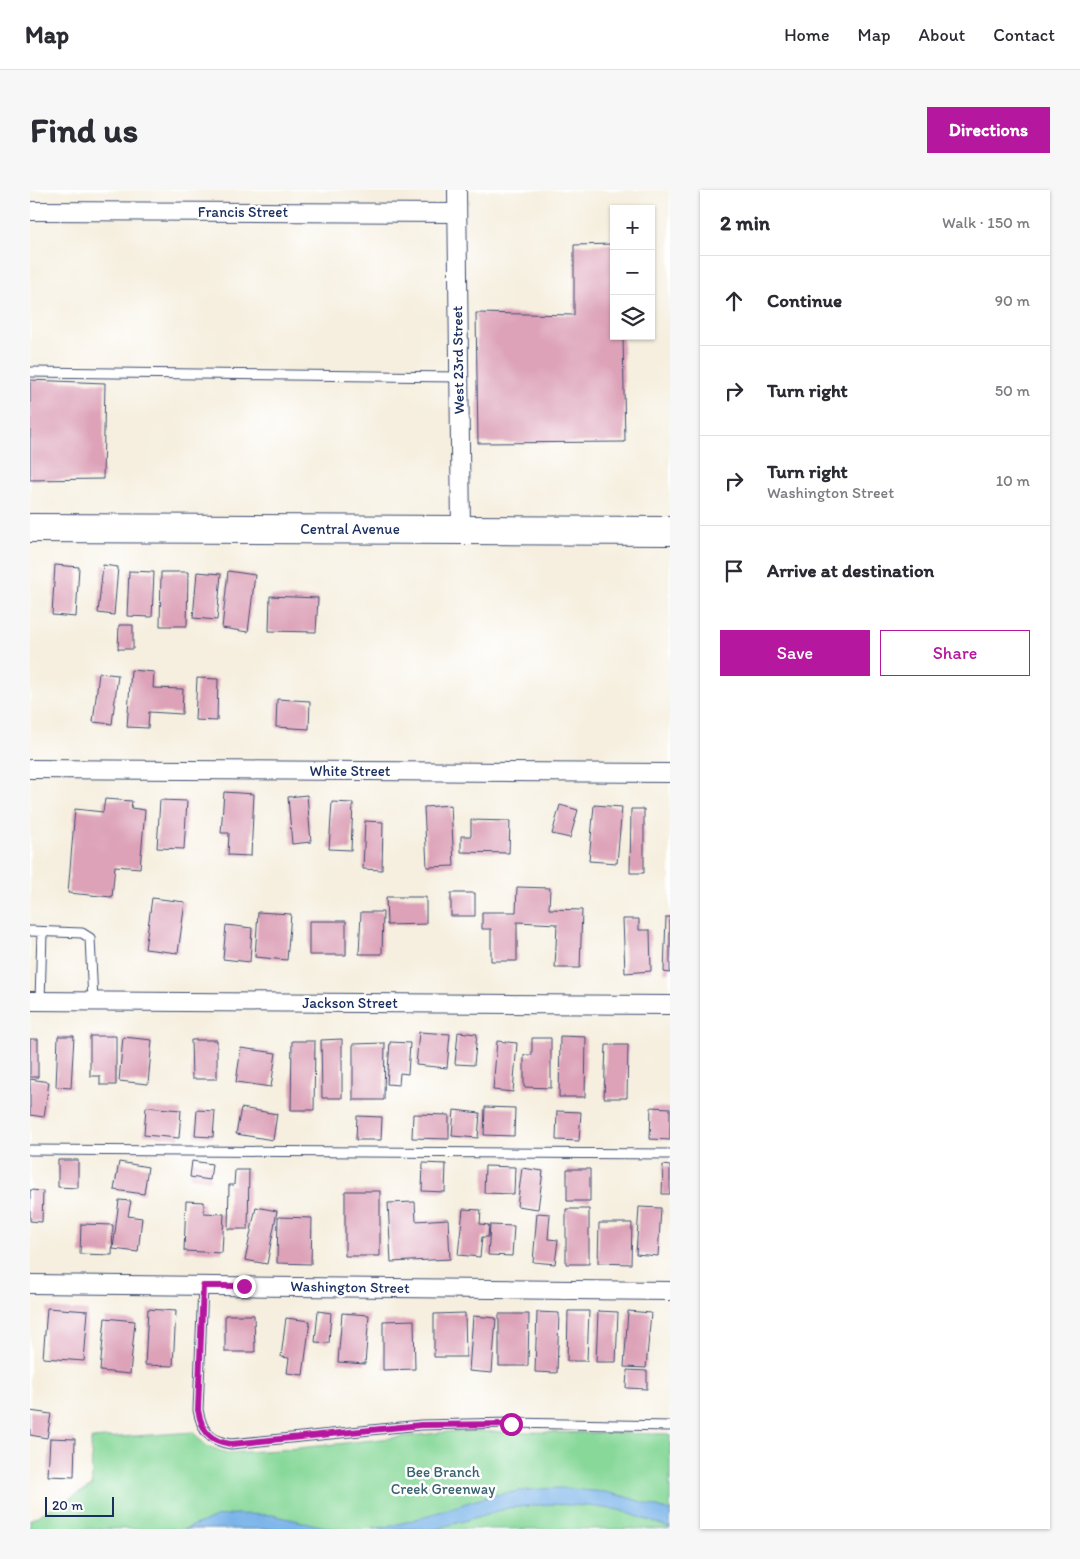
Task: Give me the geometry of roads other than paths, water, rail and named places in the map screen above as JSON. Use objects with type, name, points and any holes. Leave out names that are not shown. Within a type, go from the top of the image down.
[{"type":"main road","name":"Central Avenue","points":[[30,528],[670,531]]},
{"type":"street","name":"West 23rd Street","points":[[457,190],[460,530]]},
{"type":"street","name":"Francis Street","points":[[30,211],[457,213]]},
{"type":"street","name":"White Street","points":[[30,769],[670,773]]},
{"type":"street","name":"Jackson Street","points":[[35,1001],[670,1005]]},
{"type":"street","name":"Washington Street","points":[[30,1284],[670,1291]]},
{"type":"lane","points":[[30,372],[458,377]]},
{"type":"lane","points":[[30,931],[82,933],[90,938],[93,1001]]},
{"type":"lane","points":[[35,1001],[42,932]]},
{"type":"lane","points":[[30,1150],[670,1154]]},
{"type":"lane","points":[[203,1286],[198,1410],[200,1422],[205,1431],[220,1442],[231,1444],[421,1425],[670,1426]]},
{"type":"water","points":[[560,1488],[605,1492],[670,1511],[670,1528],[619,1510],[552,1504],[508,1508],[436,1529],[372,1529],[387,1527],[496,1495]]},
{"type":"water","points":[[235,1514],[272,1515],[334,1529],[184,1529],[219,1516]]},
{"type":"park label","name":"Bee Branch Creek Greenway","points":[[443,1480]]}]
